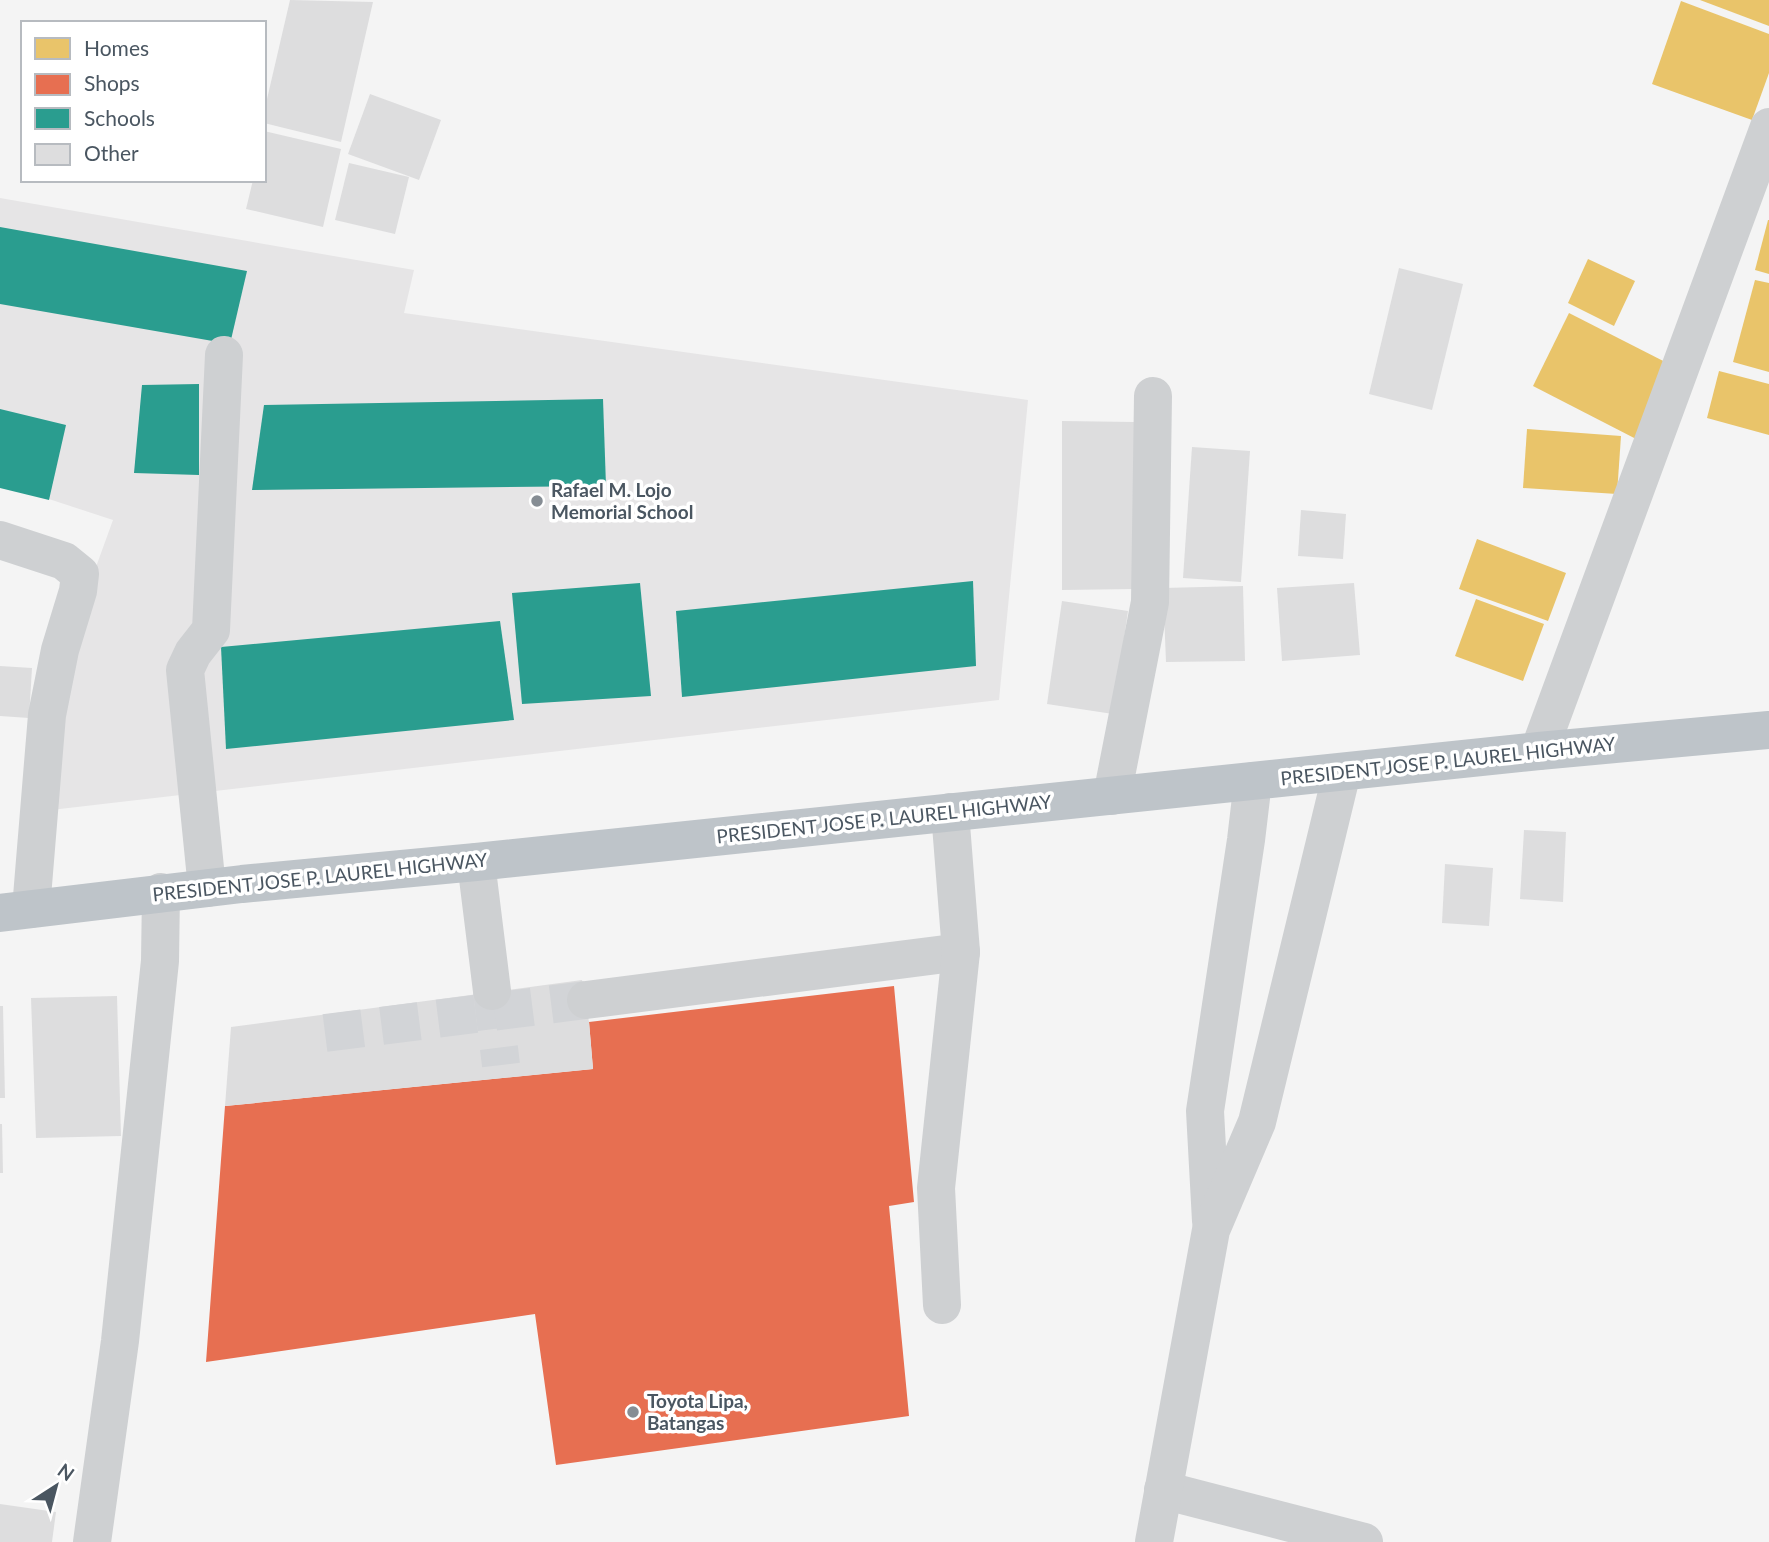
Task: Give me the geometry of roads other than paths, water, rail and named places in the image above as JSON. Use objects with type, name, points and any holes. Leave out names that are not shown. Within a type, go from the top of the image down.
[{"type":"highway","name":"PRESIDENT JOSE P. LAUREL HIGHWAY","points":[[16,911],[161,892],[476,862],[1539,751],[1769,730]]},
{"type":"street","points":[[1539,751],[1769,127]]},
{"type":"street","points":[[207,888],[185,670],[193,653],[211,630],[224,355]]},
{"type":"street","points":[[1112,796],[1150,602],[1153,396]]},
{"type":"street","points":[[0,540],[64,561],[80,575],[78,591],[60,650],[47,715],[16,911]]},
{"type":"street","points":[[1154,1542],[1212,1230],[1257,1122],[1342,772]]},
{"type":"street","points":[[1212,1230],[1205,1111],[1253,781]]},
{"type":"street","points":[[942,1304],[936,1188],[961,952],[950,812]]},
{"type":"street","points":[[476,862],[492,991]]},
{"type":"street","points":[[92,1542],[122,1327],[160,961],[161,892]]},
{"type":"street","points":[[586,1000],[961,952]]},
{"type":"street","points":[[1163,1490],[1282,1532],[1364,1542]]},
{"type":"tunnel","points":[[492,991],[501,1065]]},
{"type":"tunnel","points":[[325,1033],[586,1000]]},
{"type":"place","name":"Rafael M. Lojo Memorial School","points":[[537,501]]},
{"type":"place","name":"Toyota Lipa, Batangas","points":[[633,1412]]}]
